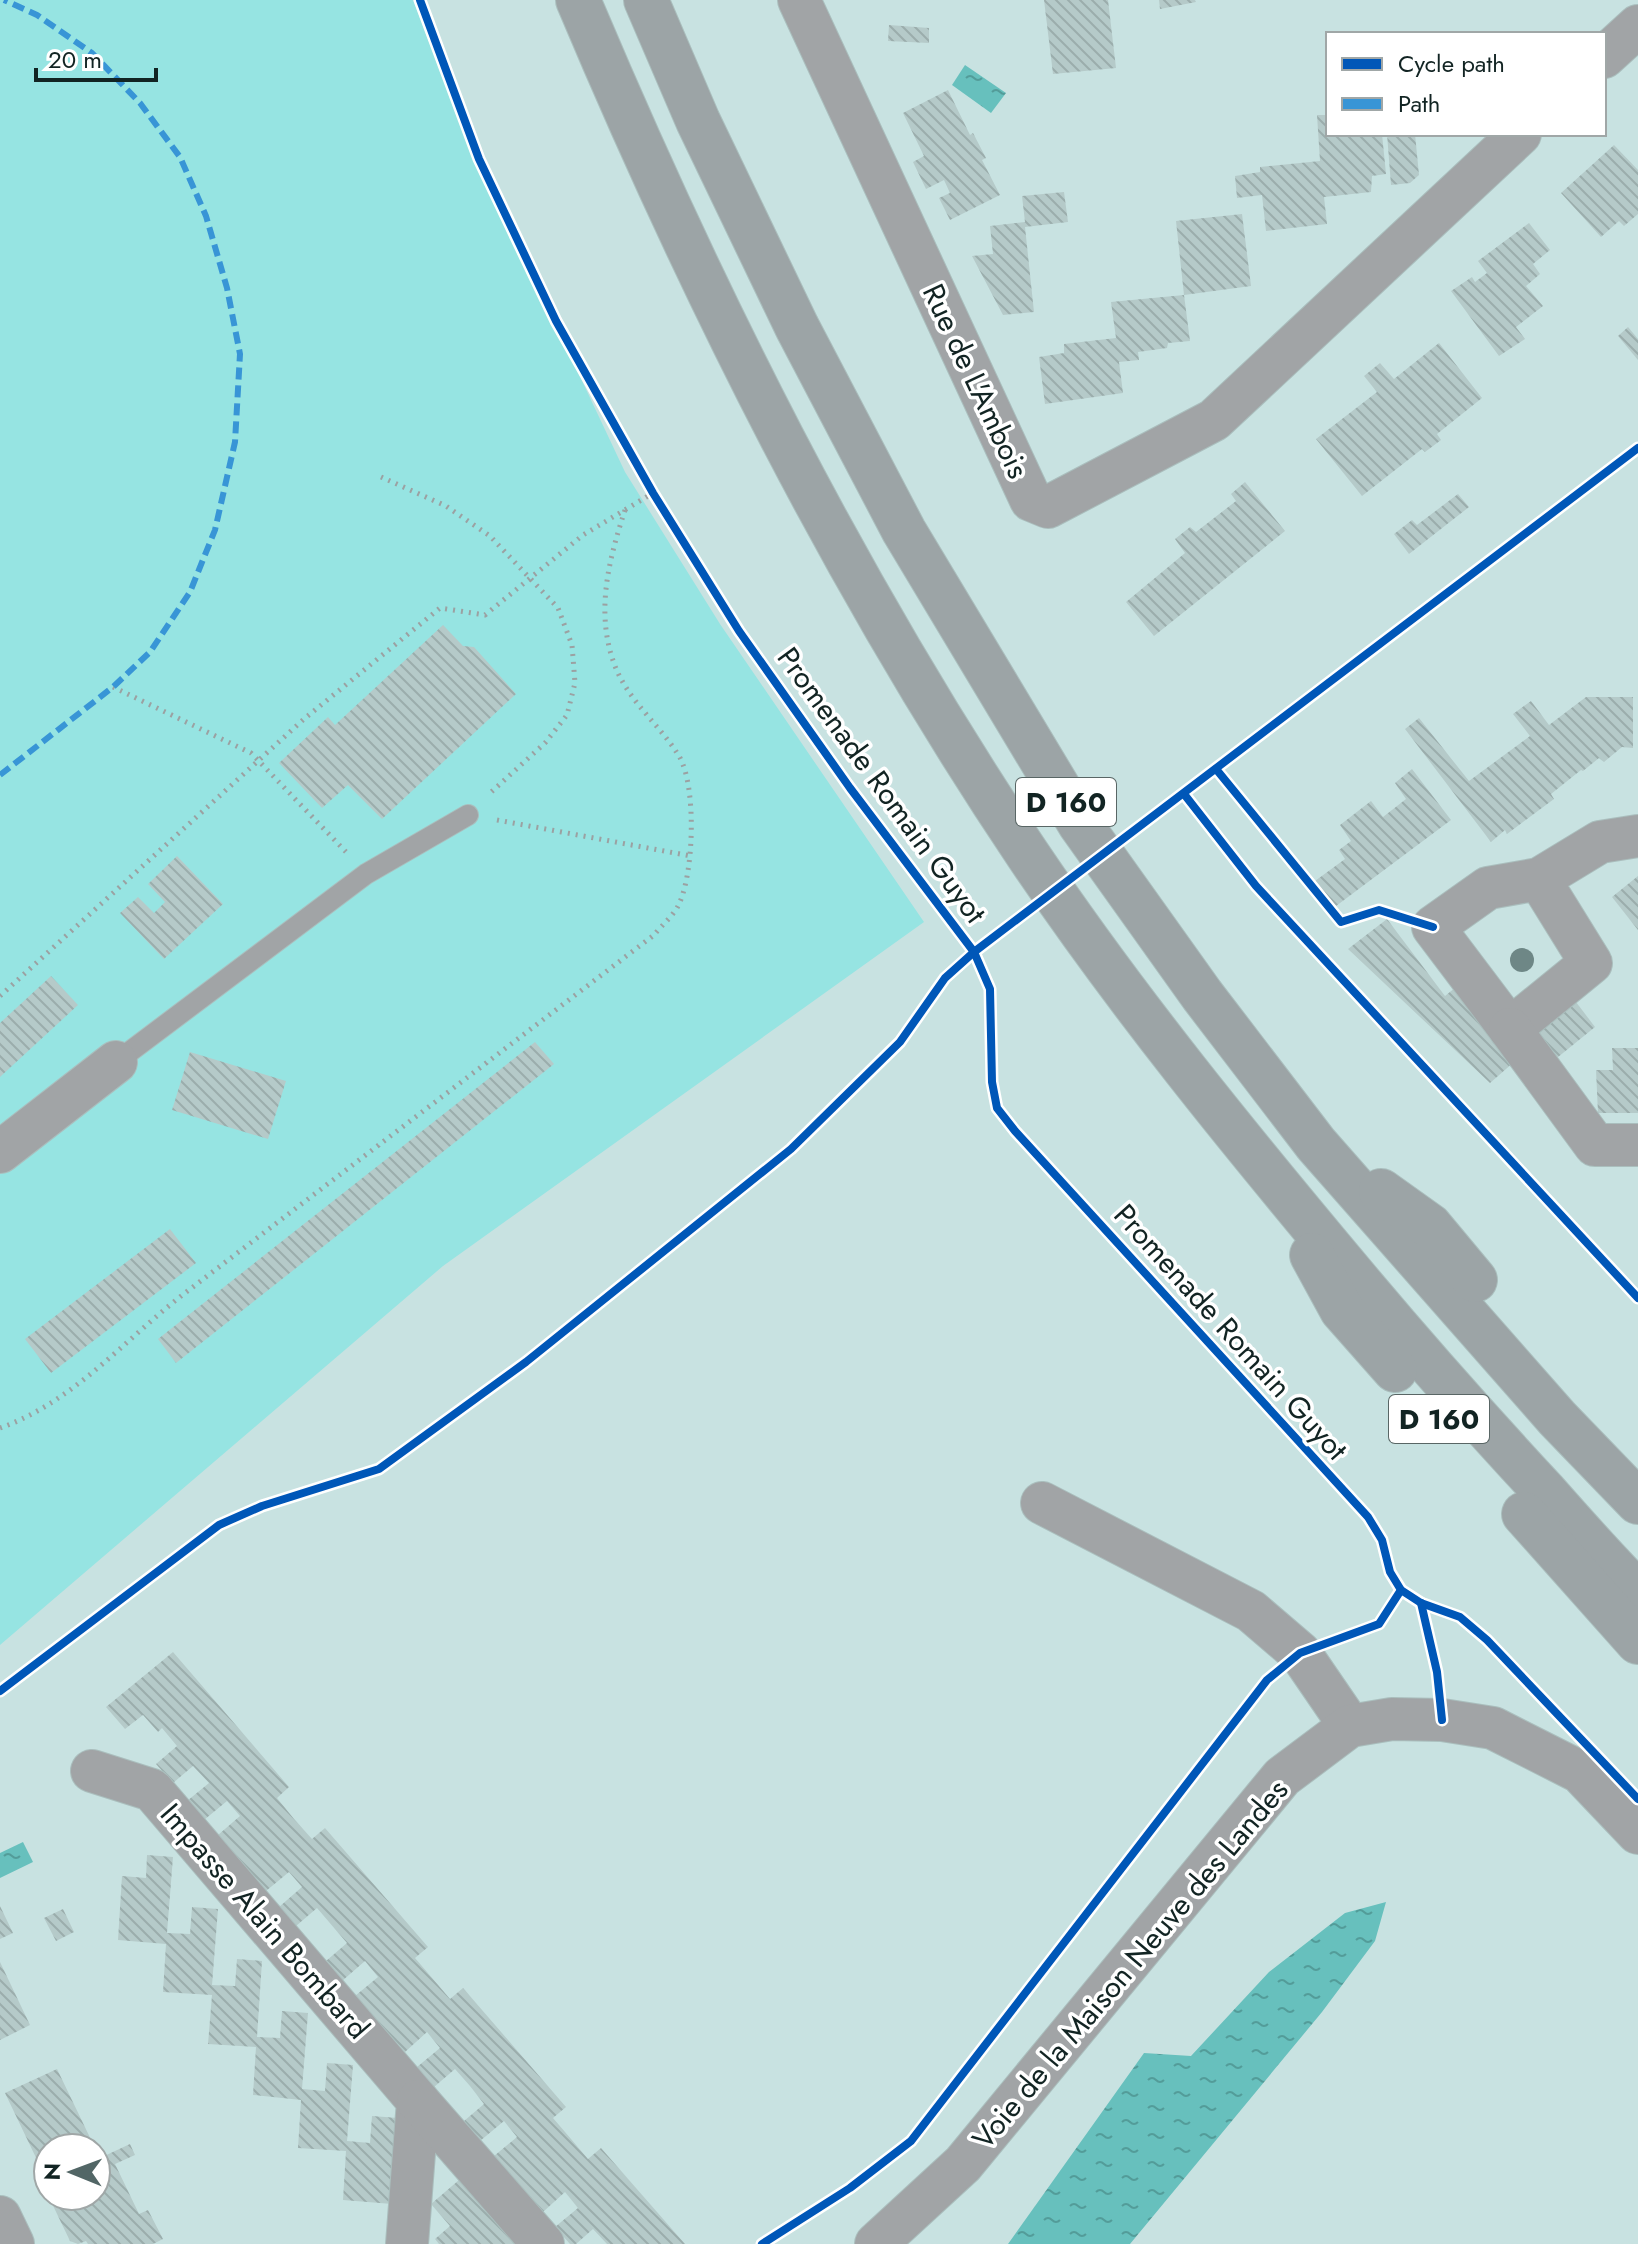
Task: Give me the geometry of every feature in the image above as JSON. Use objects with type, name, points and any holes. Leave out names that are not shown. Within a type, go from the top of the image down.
[{"type":"highway","name":"D 160","points":[[578,0],[638,142],[738,351],[819,509],[935,708],[1028,855],[1142,1016],[1269,1175],[1438,1376],[1638,1593]]},
{"type":"highway","name":"D 160","points":[[646,0],[698,121],[797,327],[904,531],[1080,824],[1202,995],[1316,1144],[1557,1418],[1638,1502]]},
{"type":"highway","name":"D 160","points":[[1316,1144],[1430,1226],[1638,1470]]},
{"type":"highway","name":"D 160","points":[[1269,1175],[1342,1310],[1638,1642]]},
{"type":"street","name":"Rue de L'Ambois","points":[[799,0],[1031,500],[1048,507],[1214,420],[1518,136]]},
{"type":"street","points":[[1606,55],[1638,26]]},
{"type":"street","points":[[1638,836],[1600,842],[1539,879],[1488,888],[1433,927],[1595,1145],[1638,1145]]},
{"type":"street","points":[[1510,1029],[1591,963],[1539,879]]},
{"type":"street","points":[[0,1152],[116,1062]]},
{"type":"street","points":[[1042,1503],[1251,1611],[1300,1653],[1350,1726],[1392,1719],[1442,1720],[1493,1728],[1580,1772],[1638,1833]]},
{"type":"street","name":"Voie de la Maison Neuve des Landes","points":[[876,2244],[963,2164],[1282,1777],[1350,1726]]},
{"type":"street","name":"Impasse Alain Bombard","points":[[92,1771],[152,1790],[543,2244]]},
{"type":"street","points":[[407,2244],[418,2101]]},
{"type":"street","points":[[0,2217],[13,2244]]},
{"type":"lane","points":[[116,1062],[366,874],[468,815]]},
{"type":"path","points":[[381,477],[446,506],[490,536],[558,608],[572,645],[575,683],[567,715],[545,743],[468,815]]},
{"type":"path","points":[[646,480],[661,506]]},
{"type":"path","points":[[0,996],[304,719],[440,608],[485,615],[583,535],[653,493]]},
{"type":"path","points":[[0,1428],[25,1419],[63,1396],[173,1302],[654,935],[678,906],[691,856],[691,793],[680,758],[637,705],[615,667],[606,630],[604,593],[610,555],[625,510]]},
{"type":"path","points":[[113,687],[251,753],[366,874]]},
{"type":"path","points":[[1171,803],[1195,786]]},
{"type":"path","points":[[1184,794],[1256,886],[1638,1298]]},
{"type":"path","points":[[468,815],[691,856]]},
{"type":"shaded area","points":[[0,0],[413,0],[458,118],[625,472],[720,624],[924,922],[443,1266],[0,1645]]},
{"type":"water","points":[[965,65],[1006,93],[991,113],[952,85]]},
{"type":"water","points":[[23,1842],[33,1862],[0,1878],[0,1853]]},
{"type":"water","points":[[1386,1902],[1375,1941],[1322,2012],[1130,2244],[1008,2244],[1144,2053],[1191,2056],[1269,1972],[1345,1913]]},
{"type":"building","points":[[1044,0],[1108,0],[1116,68],[1053,74]]},
{"type":"building","points":[[1159,0],[1195,0],[1196,2],[1160,9]]},
{"type":"building","points":[[889,25],[929,28],[929,43],[888,41]]},
{"type":"building","points":[[948,90],[970,135],[973,133],[986,158],[982,160],[1000,195],[950,220],[939,198],[950,193],[944,180],[926,189],[913,162],[924,156],[903,113]]},
{"type":"building","points":[[1317,115],[1326,115],[1326,136],[1382,136],[1386,174],[1372,176],[1371,192],[1324,197],[1327,224],[1266,231],[1262,195],[1237,198],[1235,176],[1260,172],[1260,167],[1320,161]]},
{"type":"building","points":[[1387,136],[1415,136],[1419,175],[1410,183],[1391,185]]},
{"type":"building","points":[[1614,145],[1638,170],[1638,214],[1624,226],[1619,221],[1601,237],[1561,193]]},
{"type":"building","points":[[1064,192],[1068,222],[1025,227],[1034,312],[1003,315],[972,256],[993,254],[990,226],[1025,222],[1022,196]]},
{"type":"building","points":[[1242,214],[1251,286],[1184,295],[1176,221]]},
{"type":"building","points":[[1529,223],[1550,250],[1533,264],[1540,274],[1526,286],[1543,306],[1516,327],[1525,339],[1499,356],[1451,291],[1472,277],[1475,282],[1487,273],[1478,261]]},
{"type":"building","points":[[1184,295],[1190,341],[1168,343],[1167,348],[1138,352],[1139,360],[1119,362],[1123,393],[1045,404],[1039,357],[1064,353],[1064,344],[1116,338],[1111,302]]},
{"type":"building","points":[[1628,327],[1638,339],[1638,360],[1618,336]]},
{"type":"building","points":[[1439,343],[1482,398],[1437,434],[1441,440],[1425,452],[1422,449],[1362,496],[1316,439],[1377,392],[1364,376],[1380,363],[1394,379]]},
{"type":"building","points":[[1245,482],[1285,531],[1154,636],[1126,602],[1185,553],[1175,539],[1190,527],[1196,532],[1236,501],[1231,494]]},
{"type":"building","points":[[1458,494],[1469,507],[1409,554],[1394,534],[1412,520],[1417,525]]},
{"type":"building","points":[[443,625],[463,646],[474,647],[516,694],[382,819],[348,785],[322,808],[279,763],[328,717],[335,725]]},
{"type":"building","points":[[1586,697],[1633,697],[1633,748],[1622,747],[1604,762],[1599,758],[1551,794],[1554,799],[1507,834],[1505,830],[1491,842],[1405,729],[1419,718],[1469,781],[1530,736],[1513,714],[1531,701],[1549,725]]},
{"type":"building","points":[[1412,769],[1451,820],[1336,906],[1315,881],[1345,859],[1339,850],[1351,841],[1340,825],[1371,801],[1383,817],[1406,799],[1395,783]]},
{"type":"building","points":[[177,856],[223,904],[164,959],[120,913],[138,897],[154,913],[165,902],[148,884]]},
{"type":"building","points":[[1638,876],[1638,930],[1612,897]]},
{"type":"building","points":[[1387,919],[1445,996],[1456,987],[1514,1062],[1490,1083],[1348,949]]},
{"type":"building","points":[[51,976],[78,1005],[0,1077],[0,1023]]},
{"type":"building","points":[[1576,1002],[1595,1027],[1547,1066],[1527,1041]]},
{"type":"building","points":[[535,1042],[554,1064],[176,1363],[158,1339]]},
{"type":"building","points":[[1612,1048],[1638,1048],[1638,1113],[1598,1113],[1596,1070],[1613,1070]]},
{"type":"building","points":[[190,1052],[286,1081],[268,1139],[172,1110]]},
{"type":"building","points":[[170,1229],[196,1263],[51,1373],[25,1339]]},
{"type":"building","points":[[173,1652],[289,1787],[277,1798],[294,1819],[312,1839],[325,1828],[428,1947],[415,1958],[450,1999],[463,1988],[566,2107],[553,2118],[588,2159],[601,2148],[685,2244],[607,2244],[593,2229],[576,2244],[570,2244],[555,2227],[578,2208],[565,2192],[543,2212],[494,2156],[517,2137],[504,2121],[480,2141],[464,2121],[484,2104],[470,2086],[455,2069],[434,2087],[417,2067],[440,2048],[427,2032],[405,2052],[355,1996],[378,1977],[365,1961],[342,1981],[326,1961],[347,1943],[317,1908],[296,1926],[279,1907],[302,1887],[289,1872],[266,1891],[218,1835],[240,1816],[227,1801],[204,1820],[187,1801],[209,1783],[193,1766],[173,1783],[156,1764],[177,1746],[162,1728],[158,1732],[143,1715],[125,1729],[106,1707]]},
{"type":"building","points":[[147,1855],[173,1857],[167,1933],[190,1934],[192,1907],[218,1909],[212,1985],[235,1986],[237,1959],[262,1961],[257,2037],[280,2038],[282,2011],[308,2013],[302,2089],[325,2091],[327,2063],[353,2065],[347,2141],[370,2143],[372,2116],[398,2118],[392,2204],[343,2200],[346,2151],[298,2148],[301,2100],[253,2095],[256,2047],[208,2044],[212,1995],[163,1992],[166,1944],[118,1940],[122,1876],[146,1878]]},
{"type":"building","points":[[0,1906],[13,1933],[0,1939]]},
{"type":"building","points":[[63,1909],[74,1932],[56,1941],[44,1918]]},
{"type":"building","points":[[0,1962],[30,2025],[0,2040]]},
{"type":"building","points":[[57,2069],[87,2132],[32,2132],[32,2149],[5,2093]]},
{"type":"building","points":[[130,2144],[135,2155],[115,2164],[139,2214],[148,2210],[163,2239],[153,2244],[88,2244],[86,2241],[78,2244],[70,2241],[56,2212],[112,2212],[112,2152]]},
{"type":"building","points":[[459,2180],[515,2244],[439,2244],[435,2239],[450,2226],[431,2204]]},
{"type":"marked path","points":[[0,775],[113,687],[150,652],[190,592],[215,530],[235,442],[240,354],[227,288],[206,216],[180,157],[140,103],[92,53],[37,15],[4,0]]},
{"type":"cycle path","name":"Promenade Romain Guyot","points":[[420,0],[479,159],[556,321],[653,493],[739,631],[850,788],[974,952],[990,989],[992,1082],[997,1108],[1368,1517],[1382,1540],[1390,1572],[1401,1590],[1421,1603],[1460,1617],[1487,1640],[1638,1799]]},
{"type":"cycle path","points":[[0,1691],[219,1525],[262,1506],[379,1469],[526,1362],[791,1149],[900,1042],[945,978],[974,952],[1638,448]]},
{"type":"cycle path","points":[[1216,769],[1341,922],[1379,910],[1433,927]]},
{"type":"cycle path","points":[[1184,794],[1256,886],[1638,1298]]},
{"type":"cycle path","points":[[762,2244],[850,2188],[911,2141],[1267,1680],[1300,1653],[1379,1624],[1401,1590]]},
{"type":"cycle path","points":[[1421,1603],[1437,1672],[1442,1720]]}]
